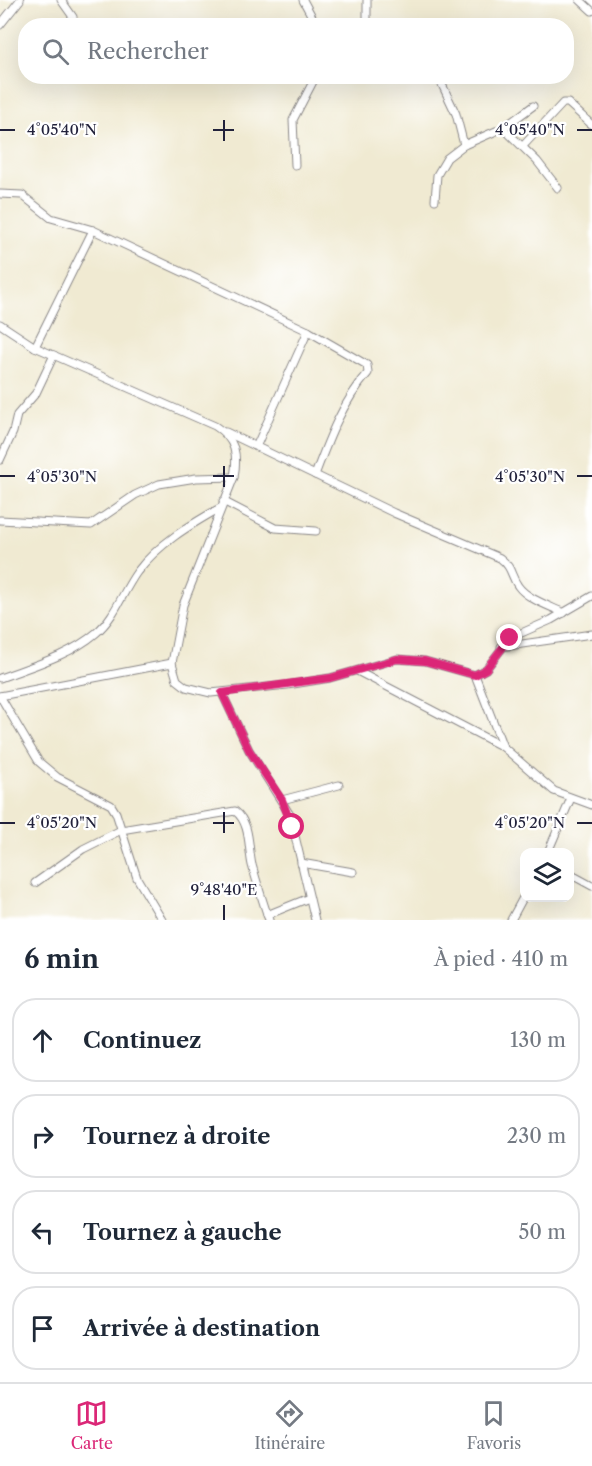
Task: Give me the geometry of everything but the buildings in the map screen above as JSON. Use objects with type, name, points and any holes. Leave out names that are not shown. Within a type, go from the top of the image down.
[{"type":"street","points":[[0,26],[20,0]]},
{"type":"street","points":[[61,0],[73,17]]},
{"type":"street","points":[[303,0],[313,18]]},
{"type":"street","points":[[366,0],[367,18]]},
{"type":"street","points":[[580,0],[592,11]]},
{"type":"street","points":[[295,165],[293,120],[311,84]]},
{"type":"street","points":[[442,84],[456,114],[464,145]]},
{"type":"street","points":[[523,146],[563,103],[568,103],[592,125]]},
{"type":"street","points":[[435,200],[440,168],[447,158],[464,145],[503,128],[533,106]]},
{"type":"street","points":[[503,128],[523,146],[558,188]]},
{"type":"street","points":[[0,194],[22,195],[51,218],[93,230],[308,331],[367,365],[369,370],[355,388],[350,402],[339,413],[315,475]]},
{"type":"street","points":[[35,347],[93,230]]},
{"type":"street","points":[[0,324],[35,347],[223,431],[394,513],[500,558],[509,565],[515,582],[524,592],[564,613]]},
{"type":"street","points":[[256,447],[308,331]]},
{"type":"street","points":[[0,460],[14,432],[17,415],[36,393],[54,355]]},
{"type":"street","points":[[223,431],[236,450],[234,477],[188,589],[172,663],[177,680],[186,687],[198,692],[222,693],[308,682],[357,671],[383,661],[412,659],[475,675],[486,669],[510,638],[564,613],[592,596]]},
{"type":"street","points":[[0,520],[91,525],[135,495],[159,484],[234,477]]},
{"type":"street","points":[[222,504],[275,528],[316,531]]},
{"type":"street","points":[[0,678],[74,648],[92,636],[112,615],[138,570],[186,527],[222,504]]},
{"type":"street","points":[[501,647],[592,634]]},
{"type":"street","points":[[162,920],[137,878],[116,813],[105,799],[57,777],[39,762],[0,696],[172,663]]},
{"type":"street","points":[[357,671],[502,747],[543,783],[571,798],[592,805]]},
{"type":"street","points":[[475,675],[502,747]]},
{"type":"street","points":[[222,693],[249,750],[290,815],[315,920]]},
{"type":"street","points":[[282,800],[339,785]]},
{"type":"street","points":[[550,848],[571,798]]},
{"type":"street","points":[[35,883],[68,858],[121,830],[235,811],[242,818],[246,830],[252,866],[268,917],[309,898]]},
{"type":"street","points":[[301,863],[353,872]]},
{"type":"street","points":[[574,876],[592,886]]},
{"type":"street","points":[[511,920],[522,902]]},
{"type":"route","points":[[292,827],[290,815],[260,770],[222,693],[330,678],[383,661],[397,659],[425,661],[475,675],[486,669],[510,638]]}]
